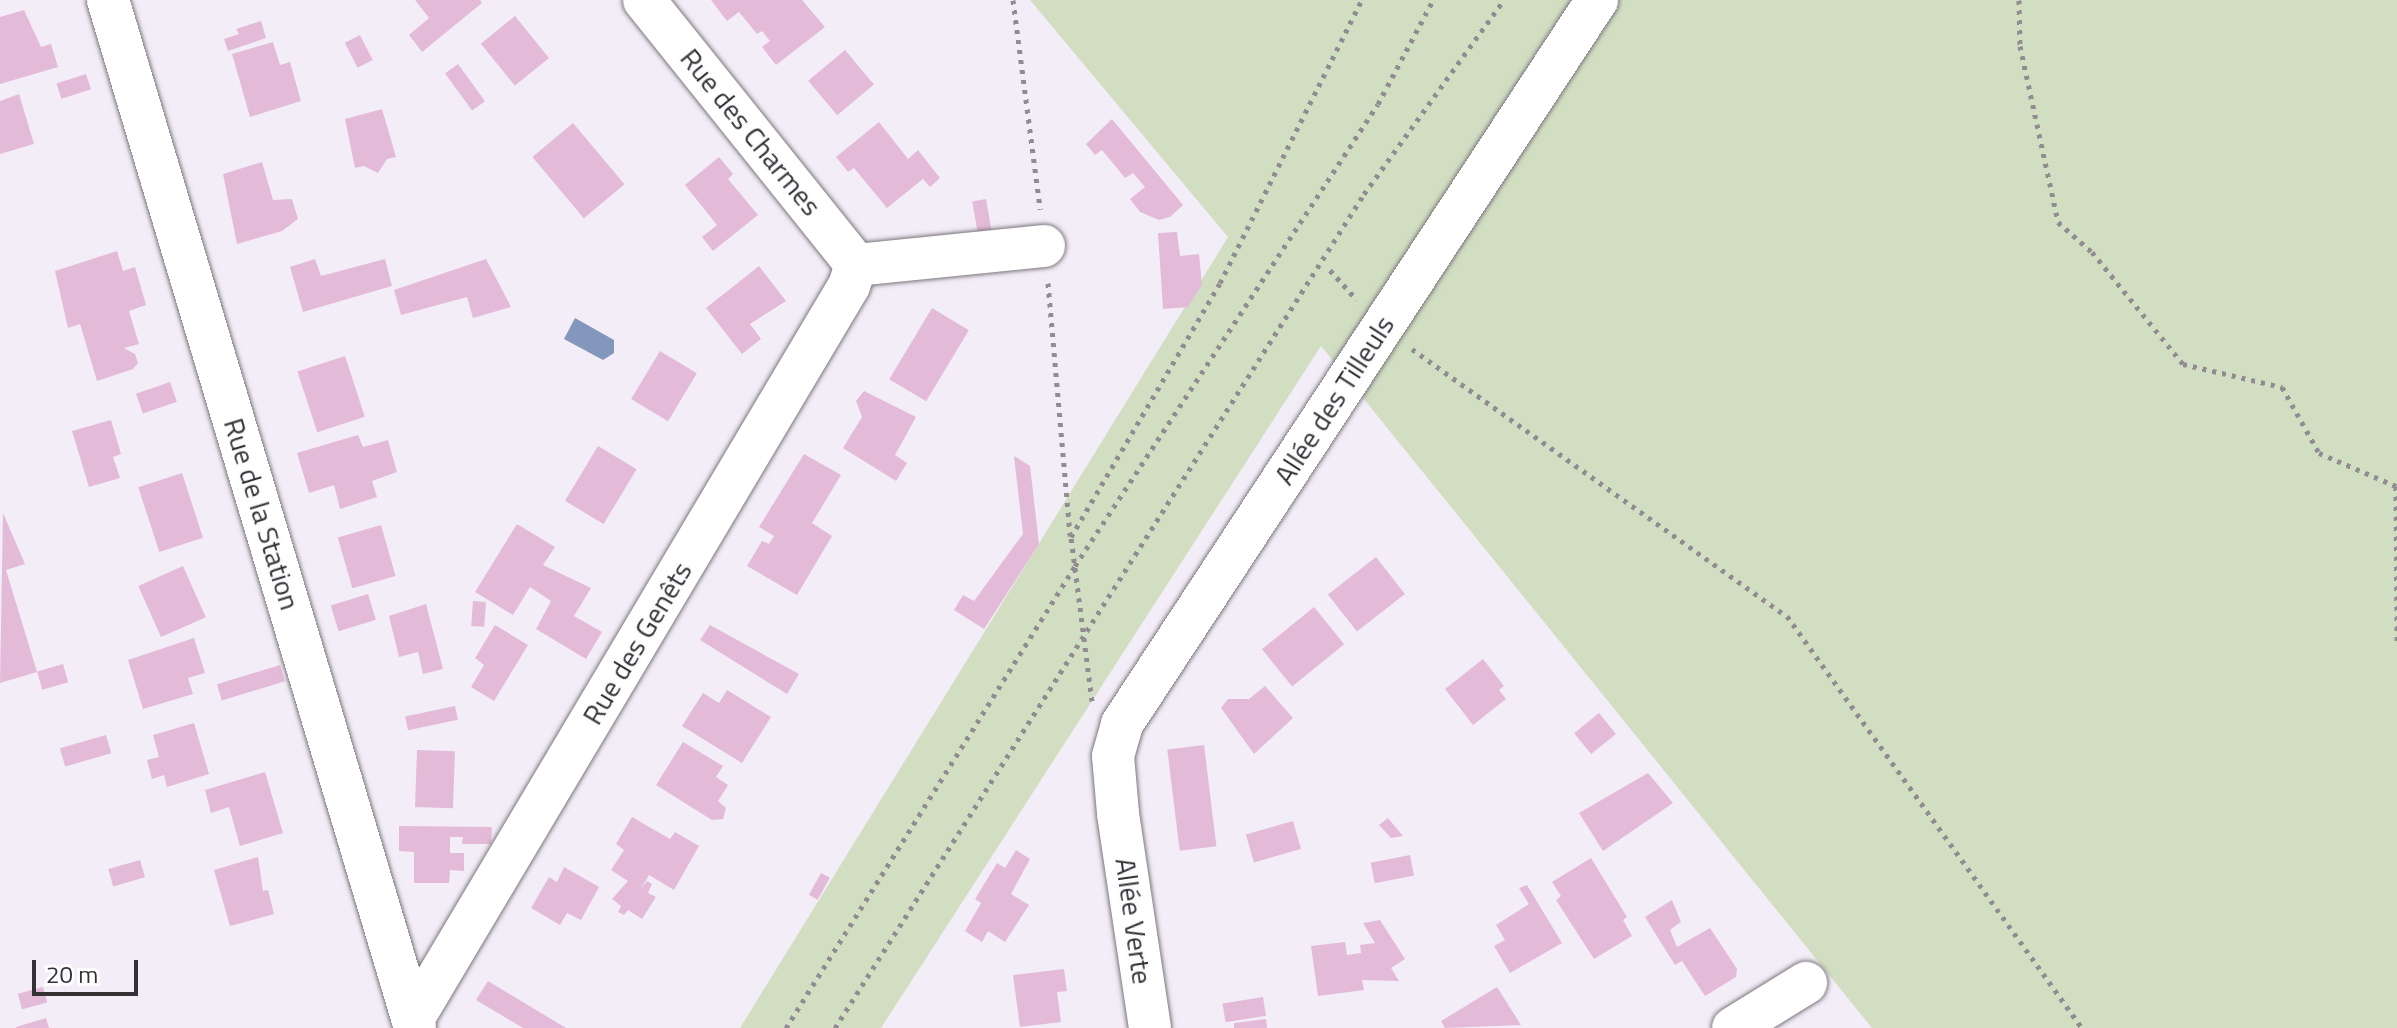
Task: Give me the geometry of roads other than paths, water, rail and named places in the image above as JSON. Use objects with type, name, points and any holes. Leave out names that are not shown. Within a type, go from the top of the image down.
[{"type":"street","name":"Rue de la Station","points":[[108,0],[414,1024]]},
{"type":"street","name":"Rue des Charmes","points":[[644,0],[856,265]]},
{"type":"street","name":"Allée des Tilleuls","points":[[1118,813],[1115,745],[1122,724],[1597,0]]},
{"type":"street","points":[[856,265],[1044,246]]},
{"type":"street","name":"Rue des Genêts","points":[[414,1024],[849,286],[856,265]]},
{"type":"street","name":"Allée Verte","points":[[1118,813],[1150,1028]]},
{"type":"street","points":[[1733,1028],[1806,983]]},
{"type":"water","points":[[575,318],[614,340],[614,353],[603,360],[564,339]]}]
